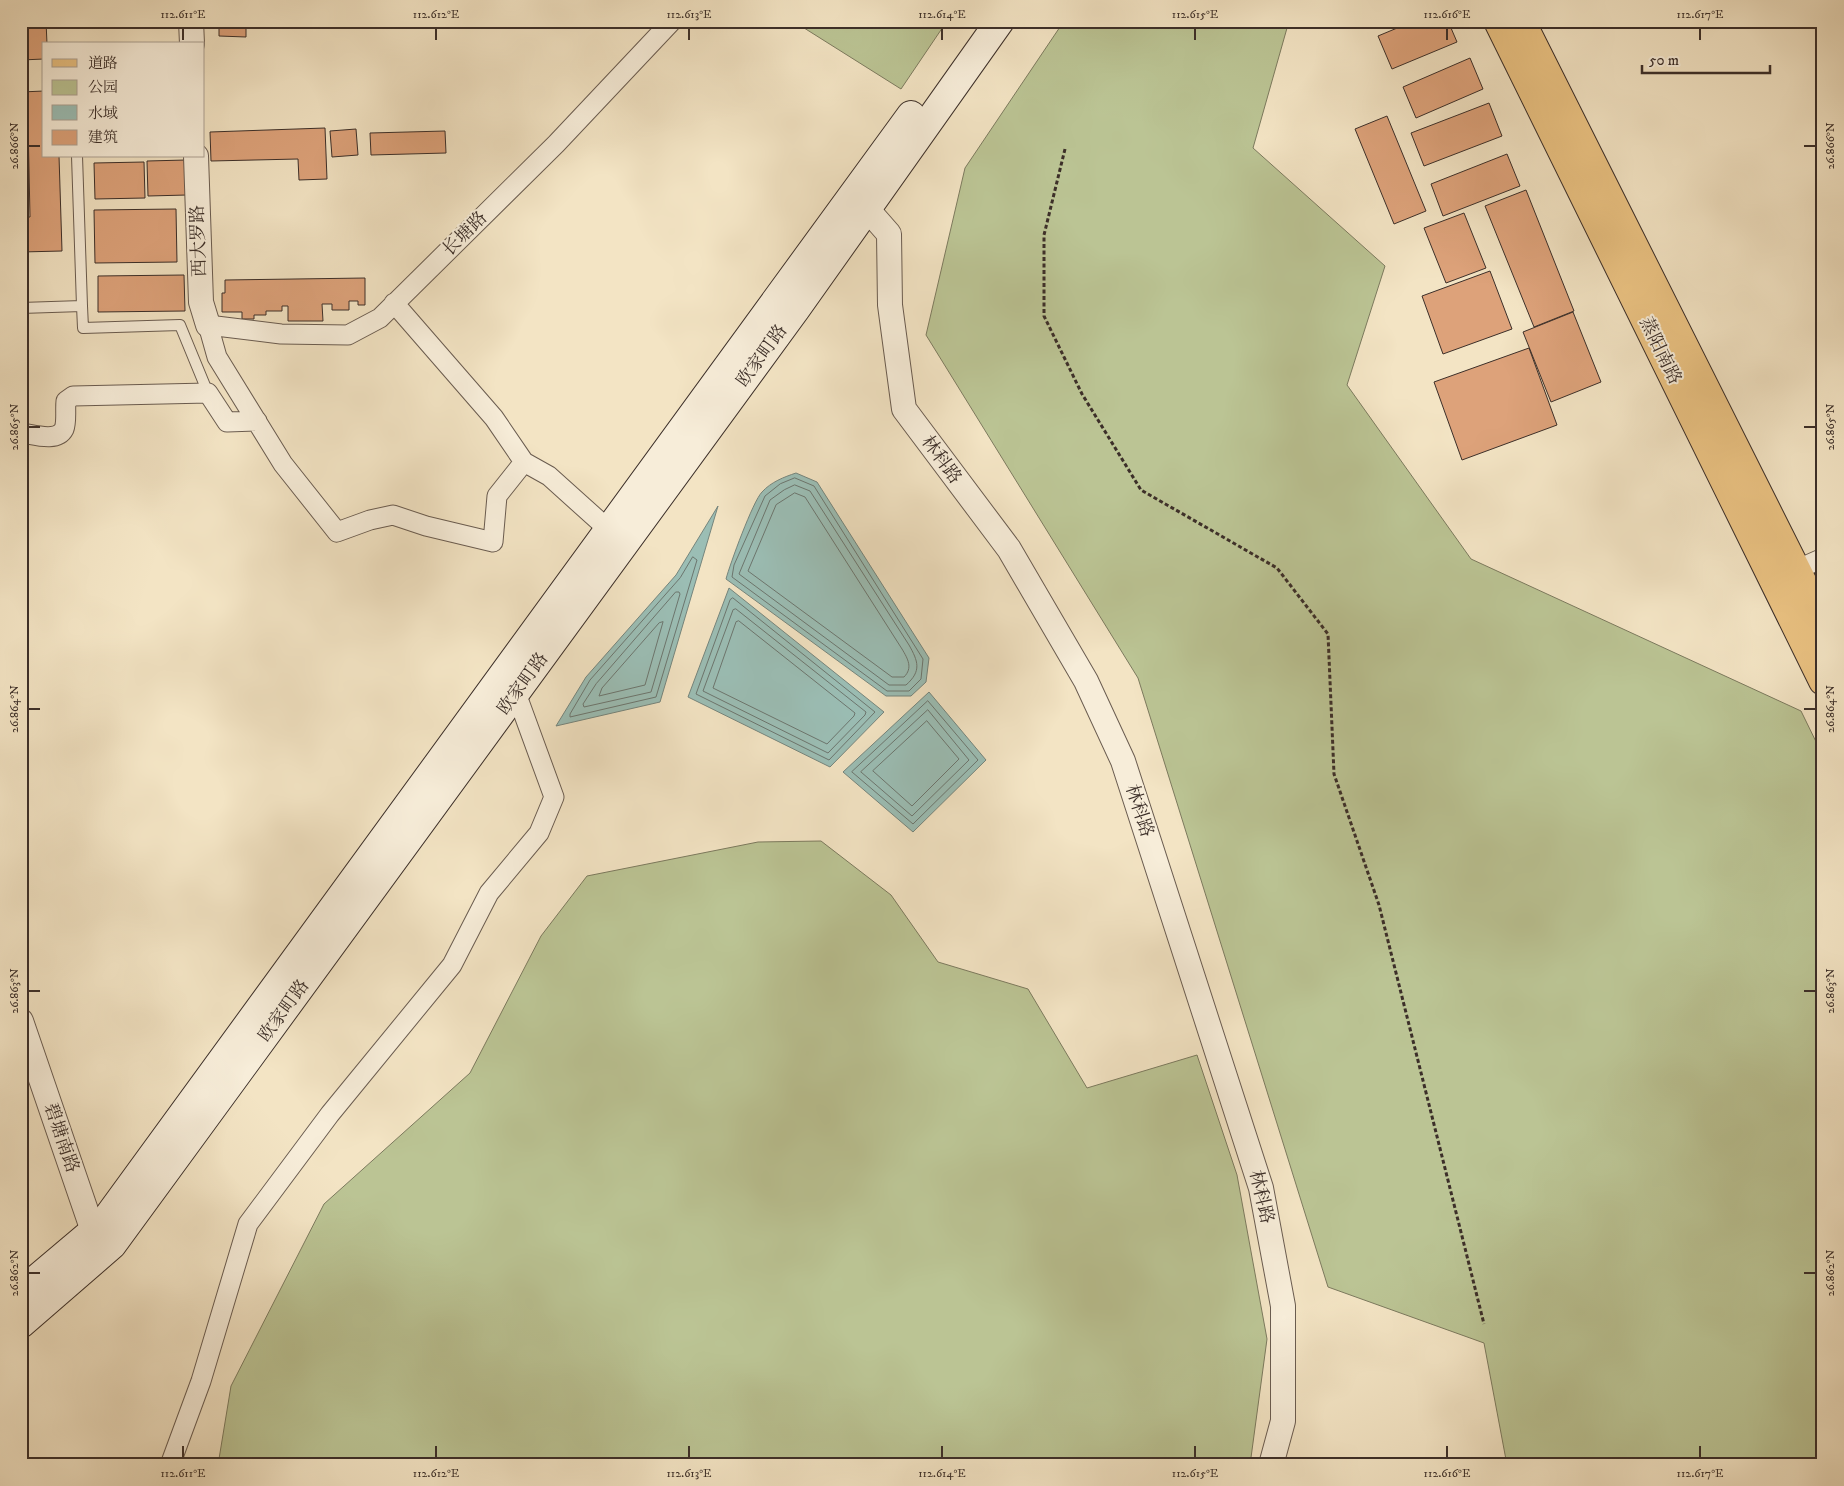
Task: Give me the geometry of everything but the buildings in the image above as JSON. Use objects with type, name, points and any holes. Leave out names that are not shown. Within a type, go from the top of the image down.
[{"type":"main road","name":"欧家町路","points":[[21,1292],[92,1248],[104,1222],[980,21]]},
{"type":"main road","name":"欧家町路","points":[[21,1324],[92,1248],[516,693],[868,210],[1000,21]]},
{"type":"main road","name":"蒸阳南路","points":[[1498,21],[1823,682]]},
{"type":"main road","name":"蒸阳南路","points":[[1521,21],[1823,623]]},
{"type":"street","points":[[191,21],[192,42]]},
{"type":"street","name":"长塘路","points":[[208,325],[281,334],[348,335],[380,318],[556,144],[672,21]]},
{"type":"street","name":"西大罗路","points":[[196,158],[201,302],[208,325]]},
{"type":"street","name":"林科路","points":[[868,210],[889,234],[890,305],[904,409],[1009,549],[1091,690],[1123,762],[1261,1188],[1283,1306],[1283,1421],[1271,1465]]},
{"type":"street","points":[[394,303],[494,418],[524,462],[549,476],[609,530]]},
{"type":"street","points":[[208,325],[217,357],[256,421],[283,464],[337,532],[370,520],[393,515],[440,530],[493,542],[498,496],[524,462]]},
{"type":"street","points":[[21,432],[46,437],[59,434],[64,429],[66,401],[73,396],[208,393],[227,422],[256,421]]},
{"type":"street","points":[[1796,570],[1823,558]]},
{"type":"street","points":[[170,1465],[201,1381],[248,1224],[330,1114],[452,965],[489,893],[539,833],[554,797],[516,693]]},
{"type":"street","name":"碧塘南路","points":[[21,1021],[92,1248]]},
{"type":"street","name":"碧塘南路","points":[[21,1069],[92,1248]]},
{"type":"lane","points":[[77,158],[83,328],[180,325],[208,393]]},
{"type":"lane","points":[[21,308],[82,306]]},
{"type":"path","points":[[1065,149],[1044,235],[1044,316],[1082,394],[1141,490],[1277,568],[1328,634],[1334,774],[1379,905],[1484,1324]]},
{"type":"green space","points":[[793,21],[947,21],[901,89]]},
{"type":"green space","points":[[1064,21],[1289,21],[1253,148],[1385,266],[1347,385],[1471,559],[1801,711],[1823,756],[1823,1461],[1796,1462],[1795,1465],[1507,1465],[1484,1343],[1328,1287],[1138,678],[926,335],[965,168]]},
{"type":"green space","points":[[821,841],[891,895],[938,962],[1028,989],[1087,1088],[1197,1055],[1237,1175],[1267,1339],[1250,1465],[218,1465],[231,1386],[324,1204],[470,1073],[541,936],[587,876],[758,842]]},
{"type":"water","points":[[796,473],[817,482],[929,658],[926,682],[911,696],[886,696],[726,579],[742,533],[758,498],[766,488],[782,478]]},
{"type":"water","points":[[718,506],[660,702],[556,726],[586,677],[676,575]]},
{"type":"water","points":[[729,588],[884,712],[830,767],[688,697]]},
{"type":"water","points":[[929,692],[986,760],[913,832],[843,772]]}]
